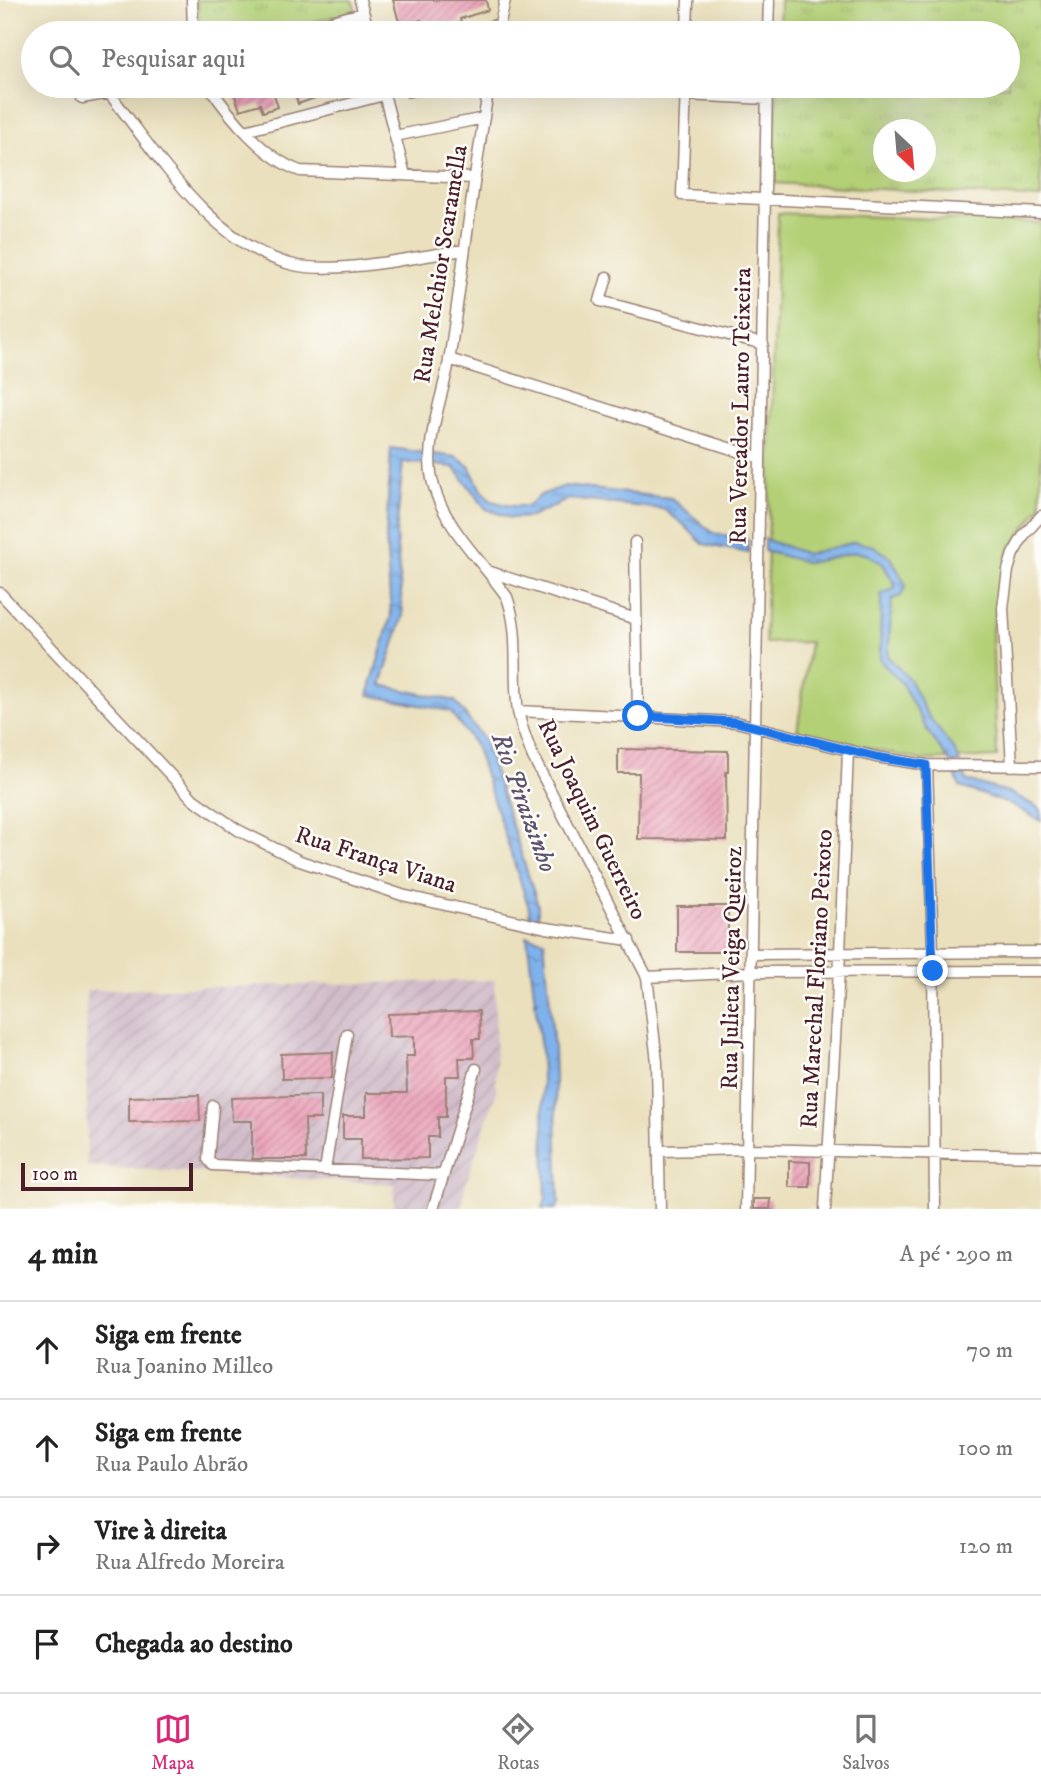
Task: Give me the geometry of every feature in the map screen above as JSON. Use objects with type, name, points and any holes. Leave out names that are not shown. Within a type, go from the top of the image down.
[{"type":"street","points":[[191,0],[192,21]]},
{"type":"street","points":[[360,0],[365,21]]},
{"type":"street","points":[[501,21],[505,0]]},
{"type":"street","points":[[687,21],[688,0]]},
{"type":"street","points":[[768,21],[769,0]]},
{"type":"street","points":[[332,21],[363,13]]},
{"type":"street","points":[[113,98],[198,204],[230,234],[266,256],[295,265],[316,267],[356,265],[464,250]]},
{"type":"street","points":[[217,98],[245,131],[277,159],[300,171],[474,178]]},
{"type":"street","points":[[245,131],[356,98]]},
{"type":"street","points":[[385,98],[405,175]]},
{"type":"street","name":"Rua Melchior Scaramella","points":[[430,467],[431,449],[449,359],[487,98]]},
{"type":"street","points":[[685,98],[682,195],[1041,213]]},
{"type":"street","points":[[757,98],[767,99]]},
{"type":"street","name":"Rua Vereador Lauro Teixeira","points":[[755,727],[767,99]]},
{"type":"street","points":[[395,136],[484,118]]},
{"type":"street","points":[[607,276],[600,301],[763,344]]},
{"type":"street","points":[[449,359],[760,458]]},
{"type":"street","name":"Rua Joaquim Guerreiro","points":[[430,467],[443,511],[508,597],[517,636],[518,712],[533,757],[647,977],[657,1062],[660,1209]]},
{"type":"street","points":[[1012,766],[1003,608],[1013,554],[1024,535],[1041,516]]},
{"type":"street","points":[[635,542],[638,716]]},
{"type":"street","points":[[489,572],[636,619]]},
{"type":"street","name":"Rua França Viana","points":[[0,593],[193,799],[238,830],[300,861],[402,895],[546,928],[629,940]]},
{"type":"street","points":[[518,712],[736,722],[848,751],[926,765],[1041,766]]},
{"type":"street","name":"Rua Julieta Veiga Queiroz","points":[[746,1209],[755,727]]},
{"type":"street","name":"Rua Marechal Floriano Peixoto","points":[[825,1209],[840,953],[848,751]]},
{"type":"street","points":[[926,765],[933,953],[935,1209]]},
{"type":"street","points":[[751,954],[1041,952]]},
{"type":"street","points":[[647,977],[751,972],[1041,971]]},
{"type":"street","points":[[325,1170],[347,1034]]},
{"type":"street","points":[[433,1209],[476,1069]]},
{"type":"street","points":[[213,1106],[208,1159],[213,1165],[442,1175]]},
{"type":"street","points":[[659,1151],[828,1150],[1041,1156]]},
{"type":"shaded area","points":[[495,980],[496,1093],[464,1189],[462,1209],[394,1209],[394,1184],[87,1166],[86,990]]},
{"type":"green space","points":[[197,0],[352,0],[356,11],[316,21],[199,21]]},
{"type":"green space","points":[[780,0],[1041,0],[1041,198],[773,183],[777,98],[1020,98],[1020,21],[779,21]]},
{"type":"green space","points":[[778,213],[1041,223],[1041,506],[1009,550],[992,630],[997,757],[921,760],[797,732],[810,642],[765,643]]},
{"type":"water","points":[[391,448],[456,457],[469,466],[480,488],[491,501],[511,506],[527,506],[541,495],[565,486],[671,498],[713,533],[748,539],[748,553],[703,544],[663,509],[569,499],[531,517],[510,518],[486,509],[454,467],[403,462],[396,535],[403,616],[381,685],[455,701],[484,740],[538,905],[538,925],[530,924],[529,908],[475,745],[450,711],[368,695],[391,616],[386,537]]},
{"type":"water","points":[[764,539],[807,554],[855,542],[874,546],[891,558],[906,585],[901,596],[892,599],[888,657],[909,679],[927,714],[955,751],[960,763],[951,763],[928,732],[902,684],[880,660],[881,594],[894,589],[895,585],[883,564],[868,555],[856,552],[809,563],[764,551]]},
{"type":"water","points":[[965,774],[966,780],[1013,794],[1041,809],[1041,821],[1010,804],[960,787],[955,775]]},
{"type":"water","points":[[527,936],[544,940],[554,1049],[559,1204],[556,1209],[542,1209],[546,1200],[541,1050]]},
{"type":"building","points":[[393,0],[486,0],[488,10],[460,19],[461,21],[399,21]]},
{"type":"building","points":[[236,98],[275,98],[278,107],[263,112],[260,104],[240,110]]},
{"type":"building","points":[[296,98],[315,98],[298,104]]},
{"type":"building","points":[[618,749],[728,751],[727,840],[638,839],[639,773],[618,773]]},
{"type":"building","points":[[677,906],[728,906],[728,952],[677,952]]},
{"type":"building","points":[[479,1011],[480,1039],[473,1039],[474,1058],[459,1058],[460,1076],[446,1076],[446,1117],[438,1117],[438,1137],[428,1137],[428,1158],[361,1159],[361,1139],[343,1139],[343,1116],[366,1116],[366,1093],[407,1093],[406,1056],[414,1056],[414,1036],[389,1037],[388,1014]]},
{"type":"building","points":[[333,1052],[332,1078],[282,1079],[281,1054]]},
{"type":"building","points":[[199,1095],[200,1121],[129,1122],[129,1097]]},
{"type":"building","points":[[320,1095],[320,1119],[305,1119],[306,1159],[252,1159],[252,1121],[232,1121],[231,1098]]},
{"type":"building","points":[[789,1161],[810,1162],[810,1187],[789,1187]]},
{"type":"building","points":[[754,1199],[771,1199],[770,1209],[754,1209]]},
{"type":"route","points":[[638,716],[736,722],[876,757],[926,765],[933,971]]},
{"type":"water label","name":"Rio Piraizinho","points":[[525,802]]}]
